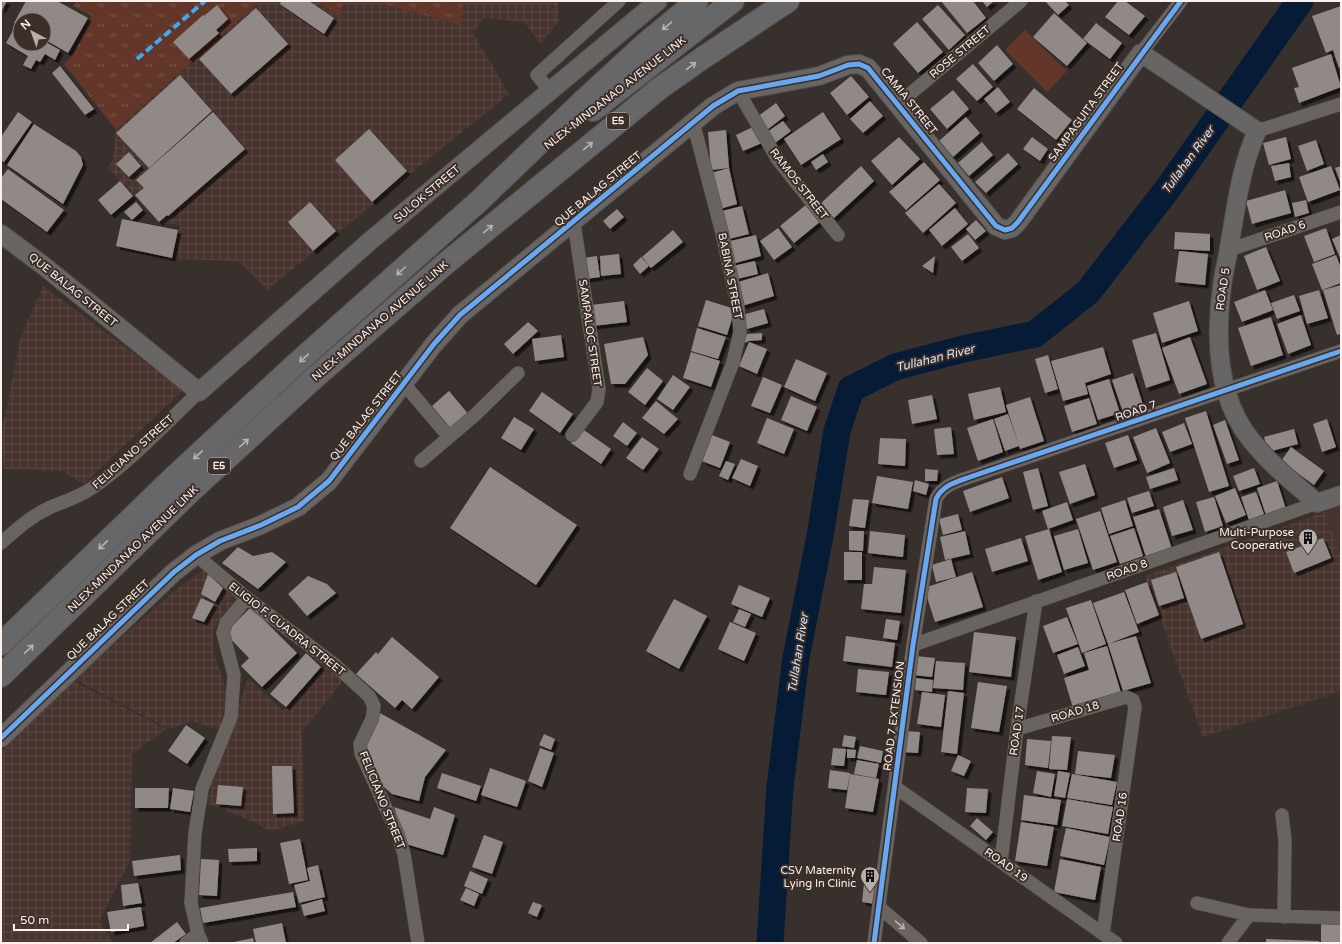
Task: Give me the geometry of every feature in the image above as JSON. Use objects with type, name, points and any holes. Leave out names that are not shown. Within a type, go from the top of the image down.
[{"type":"highway","name":"NLEX-MINDANAO AVENUE LINK","points":[[1,644],[175,476],[297,363],[480,201],[583,101],[646,44],[697,1]]},
{"type":"highway","name":"NLEX-MINDANAO AVENUE LINK","points":[[480,201],[657,59],[733,1]]},
{"type":"highway","name":"NLEX-MINDANAO AVENUE LINK","points":[[1,676],[189,493],[312,380],[445,264],[660,88],[788,1]]},
{"type":"street","points":[[550,91],[538,75],[620,1]]},
{"type":"street","name":"SULOK STREET","points":[[200,392],[370,241],[658,1]]},
{"type":"street","name":"ROSE STREET","points":[[898,104],[1021,1]]},
{"type":"street","name":"SAMPAGUITA STREET","points":[[1006,230],[1012,228],[1018,222],[1141,53],[1181,1]]},
{"type":"street","points":[[1141,53],[1258,131],[1341,104]]},
{"type":"street","name":"CAMIA STREET","points":[[738,90],[819,76],[848,65],[860,64],[868,68],[996,226],[1006,230]]},
{"type":"street","name":"QUE BALAG STREET","points":[[1,738],[126,616],[174,572],[196,556],[220,542],[261,525],[298,507],[329,481],[434,344],[460,315],[574,223],[693,122],[738,90]]},
{"type":"street","name":"RAMOS STREET","points":[[738,90],[778,160],[838,235]]},
{"type":"street","name":"BABINA STREET","points":[[690,474],[733,362],[740,332],[738,308],[722,233],[693,122]]},
{"type":"street","name":"ROAD 5","points":[[1258,131],[1249,150],[1240,182],[1222,286],[1218,320],[1220,363],[1225,391],[1250,439],[1270,462],[1317,503]]},
{"type":"street","name":"ROAD 6","points":[[1229,250],[1341,212]]},
{"type":"street","name":"SAMPALOC STREET","points":[[572,435],[597,402],[599,389],[574,223]]},
{"type":"street","name":"QUE BALAG STREET","points":[[1,234],[44,266],[200,392]]},
{"type":"street","name":"ROAD 7","points":[[940,492],[945,487],[970,477],[1341,351]]},
{"type":"street","points":[[420,462],[476,415],[518,373]]},
{"type":"street","points":[[404,384],[449,437]]},
{"type":"street","name":"FELICIANO STREET","points":[[1,543],[27,520],[51,507],[71,500],[91,489],[110,475],[200,392]]},
{"type":"street","name":"ROAD 7 EXTENSION","points":[[874,943],[913,646],[936,499],[940,492]]},
{"type":"street","name":"ROAD 8","points":[[913,646],[1036,601],[1341,495]]},
{"type":"street","name":"ELIGIO F. CUADRA STREET","points":[[196,556],[247,598],[335,665],[369,696],[374,706]]},
{"type":"street","points":[[186,943],[200,939],[191,902],[195,833],[202,789],[231,717],[234,676],[223,633],[226,623],[247,598]]},
{"type":"street","name":"ROAD 17","points":[[1001,862],[1017,729],[1036,601]]},
{"type":"street","name":"ROAD 18","points":[[1017,729],[1126,697],[1133,700]]},
{"type":"street","name":"ROAD 16","points":[[1103,934],[1135,707],[1133,700]]},
{"type":"street","name":"FELICIANO STREET","points":[[374,706],[372,719],[360,744],[361,754],[398,835],[404,854],[418,943]]},
{"type":"street","name":"ROAD 19","points":[[895,787],[1116,943]]},
{"type":"street","points":[[1282,815],[1284,840],[1284,917]]},
{"type":"street","points":[[1196,903],[1249,915],[1341,918]]},
{"type":"street","points":[[879,907],[921,943]]},
{"type":"street","points":[[1228,943],[1249,915]]},
{"type":"shaded area","points":[[259,1],[317,1],[338,16],[345,1],[374,1],[459,25],[464,1],[558,1],[559,20],[541,44],[524,22],[484,18],[473,33],[509,94],[267,290],[239,261],[175,259],[180,225],[160,223],[108,168],[113,159],[116,130]]},
{"type":"shaded area","points":[[43,286],[183,390],[84,484],[62,471],[4,469],[1,435],[20,339]]},
{"type":"shaded area","points":[[1341,506],[1341,556],[1325,512]]},
{"type":"shaded area","points":[[1325,512],[1341,556],[1341,691],[1203,737],[1145,576]]},
{"type":"shaded area","points":[[205,569],[238,598],[213,630],[213,649],[227,694],[220,730],[192,721],[169,729],[74,679],[175,590]]},
{"type":"shaded area","points":[[326,667],[343,681],[302,732],[304,821],[270,831],[250,820],[206,803],[248,678],[283,711]]},
{"type":"shaded area","points":[[73,681],[166,729],[132,754],[130,861],[99,921],[114,943],[1,943],[1,752]]},
{"type":"green space","points":[[76,1],[259,1],[116,130],[64,64],[75,51],[92,16],[73,6]]},
{"type":"green space","points":[[317,1],[345,1],[338,16]]},
{"type":"green space","points":[[374,1],[464,1],[460,25]]},
{"type":"green space","points":[[1025,30],[1067,71],[1047,92],[1005,50]]},
{"type":"building","points":[[1,1],[7,1],[1,12]]},
{"type":"building","points":[[26,1],[57,1],[88,18],[68,53],[52,44],[52,12],[20,12]]},
{"type":"building","points":[[281,1],[309,1],[334,18],[324,34],[280,4]]},
{"type":"building","points":[[941,1],[973,1],[986,18],[967,33]]},
{"type":"building","points":[[982,1],[994,1],[987,7]]},
{"type":"building","points":[[1045,1],[1065,1],[1069,5],[1058,15]]},
{"type":"building","points":[[1118,1],[1125,1],[1145,16],[1129,35],[1105,17]]},
{"type":"building","points":[[217,5],[228,19],[216,30],[219,33],[189,59],[173,42],[203,15],[204,16]]},
{"type":"building","points":[[938,5],[965,35],[949,50],[922,19]]},
{"type":"building","points":[[1341,6],[1341,67],[1339,68],[1333,50],[1326,53],[1312,16]]},
{"type":"building","points":[[256,8],[288,44],[231,94],[199,59]]},
{"type":"building","points":[[1054,13],[1087,43],[1067,66],[1033,37]]},
{"type":"building","points":[[917,22],[943,52],[918,73],[893,44]]},
{"type":"building","points":[[1096,23],[1122,43],[1110,59],[1083,39]]},
{"type":"building","points":[[12,32],[12,47],[6,43]]},
{"type":"building","points":[[997,45],[1013,64],[994,81],[978,63]]},
{"type":"building","points":[[52,46],[60,50],[55,60],[45,54],[40,62],[36,60],[31,69],[23,65],[28,56],[21,52],[52,52]]},
{"type":"building","points":[[1331,54],[1341,87],[1299,103],[1294,88],[1299,87],[1292,68]]},
{"type":"building","points":[[973,64],[993,87],[977,101],[956,79]]},
{"type":"building","points":[[60,66],[94,109],[85,115],[52,73]]},
{"type":"building","points":[[180,75],[212,111],[149,168],[116,133]]},
{"type":"building","points":[[851,76],[869,97],[847,115],[830,93]]},
{"type":"building","points":[[998,87],[1010,102],[996,113],[984,99]]},
{"type":"building","points":[[1034,88],[1072,120],[1056,140],[1017,109]]},
{"type":"building","points":[[953,90],[969,109],[947,129],[930,109]]},
{"type":"building","points":[[870,101],[883,116],[863,133],[850,119]]},
{"type":"building","points":[[776,103],[785,116],[767,130],[757,117]]},
{"type":"building","points":[[18,112],[32,122],[4,162],[1,160],[1,137]]},
{"type":"building","points":[[213,112],[245,149],[168,216],[167,215],[159,222],[135,195],[144,188],[136,180]]},
{"type":"building","points":[[823,112],[841,139],[801,165],[784,139]]},
{"type":"building","points":[[966,117],[980,133],[953,157],[939,141]]},
{"type":"building","points":[[783,121],[791,131],[775,143],[767,132]]},
{"type":"building","points":[[34,124],[76,151],[81,157],[83,165],[63,204],[7,165]]},
{"type":"building","points":[[755,126],[762,143],[743,151],[736,135]]},
{"type":"building","points":[[369,129],[407,171],[372,202],[335,160]]},
{"type":"building","points":[[726,130],[729,168],[711,170],[708,132]]},
{"type":"building","points":[[899,137],[920,159],[892,185],[871,161]]},
{"type":"building","points":[[1032,137],[1048,149],[1040,161],[1023,149]]},
{"type":"building","points":[[1286,137],[1291,159],[1269,165],[1263,143]]},
{"type":"building","points":[[1316,140],[1324,164],[1307,171],[1298,146]]},
{"type":"building","points":[[982,142],[993,155],[969,176],[958,163]]},
{"type":"building","points":[[129,152],[141,166],[129,177],[116,164]]},
{"type":"building","points":[[1008,153],[1018,164],[986,193],[975,182]]},
{"type":"building","points":[[823,154],[828,162],[816,170],[811,162]]},
{"type":"building","points":[[924,162],[940,180],[906,210],[889,192]]},
{"type":"building","points":[[1289,163],[1291,177],[1275,181],[1271,166]]},
{"type":"building","points":[[861,166],[874,181],[834,218],[820,204]]},
{"type":"building","points":[[1331,166],[1340,190],[1308,202],[1299,177]]},
{"type":"building","points":[[1341,166],[1341,184],[1335,168]]},
{"type":"building","points":[[729,168],[737,204],[720,209],[711,173]]},
{"type":"building","points":[[8,169],[64,210],[47,232],[1,199],[1,178]]},
{"type":"building","points":[[120,181],[133,196],[111,215],[98,200]]},
{"type":"building","points":[[939,184],[956,203],[923,233],[905,213]]},
{"type":"building","points":[[1285,190],[1291,213],[1252,224],[1246,201]]},
{"type":"building","points":[[1306,200],[1309,213],[1295,217],[1292,203]]},
{"type":"building","points":[[136,202],[143,210],[132,220],[124,212]]},
{"type":"building","points":[[310,202],[336,231],[313,251],[288,222]]},
{"type":"building","points":[[807,204],[821,221],[794,243],[780,226]]},
{"type":"building","points":[[742,206],[749,234],[729,239],[722,211]]},
{"type":"building","points":[[955,208],[968,224],[942,246],[929,230]]},
{"type":"building","points":[[617,209],[624,217],[610,229],[603,221]]},
{"type":"building","points":[[122,219],[178,230],[172,258],[116,246]]},
{"type":"building","points":[[976,220],[986,231],[975,240],[966,229]]},
{"type":"building","points":[[778,228],[792,247],[774,260],[760,241]]},
{"type":"building","points":[[1326,228],[1335,254],[1314,262],[1304,236]]},
{"type":"building","points":[[673,230],[683,242],[651,268],[642,257]]},
{"type":"building","points":[[1175,232],[1210,234],[1210,251],[1174,249]]},
{"type":"building","points":[[968,234],[979,248],[962,261],[951,247]]},
{"type":"building","points":[[756,235],[761,256],[732,264],[726,242]]},
{"type":"building","points":[[1341,235],[1341,260],[1332,239]]},
{"type":"building","points":[[1266,247],[1280,281],[1257,290],[1244,256]]},
{"type":"building","points":[[1179,251],[1208,254],[1205,285],[1175,282]]},
{"type":"building","points":[[619,254],[621,274],[601,276],[600,256]]},
{"type":"building","points":[[1336,255],[1341,268],[1341,283],[1322,290],[1312,264]]},
{"type":"building","points":[[597,256],[600,277],[586,279],[583,258]]},
{"type":"building","points":[[935,256],[933,273],[922,266]]},
{"type":"building","points":[[641,257],[649,266],[640,274],[633,265]]},
{"type":"building","points":[[755,261],[758,274],[737,279],[733,266]]},
{"type":"building","points":[[768,273],[774,296],[742,306],[735,283]]},
{"type":"building","points":[[1341,285],[1341,334],[1337,335],[1323,290]]},
{"type":"building","points":[[1265,290],[1273,310],[1242,322],[1234,302]]},
{"type":"building","points":[[1319,290],[1328,318],[1307,324],[1299,296]]},
{"type":"building","points":[[1294,295],[1300,311],[1277,319],[1271,303]]},
{"type":"building","points":[[706,300],[735,309],[727,335],[698,326]]},
{"type":"building","points":[[624,301],[627,322],[593,326],[591,305]]},
{"type":"building","points":[[1189,301],[1198,331],[1162,343],[1153,313]]},
{"type":"building","points":[[764,309],[768,323],[747,329],[742,315]]},
{"type":"building","points":[[1301,315],[1311,345],[1288,354],[1277,324]]},
{"type":"building","points":[[1271,317],[1283,355],[1251,366],[1238,328]]},
{"type":"building","points":[[528,322],[538,331],[513,354],[504,344]]},
{"type":"building","points":[[697,328],[726,337],[718,359],[691,351]]},
{"type":"building","points":[[762,333],[762,340],[749,341],[742,344],[746,334]]},
{"type":"building","points":[[1156,333],[1170,380],[1146,388],[1132,340]]},
{"type":"building","points":[[561,335],[564,357],[535,361],[532,339]]},
{"type":"building","points":[[643,337],[648,355],[625,384],[611,384],[604,344]]},
{"type":"building","points":[[1190,337],[1207,384],[1179,394],[1162,348]]},
{"type":"building","points":[[749,342],[767,349],[757,374],[739,366]]},
{"type":"building","points":[[1103,347],[1111,374],[1085,383],[1088,394],[1063,401],[1051,361]]},
{"type":"building","points":[[691,352],[720,361],[711,387],[683,378]]},
{"type":"building","points":[[1048,355],[1058,389],[1045,393],[1035,359]]},
{"type":"building","points":[[796,359],[827,373],[815,401],[784,387]]},
{"type":"building","points":[[647,368],[663,381],[645,405],[628,392]]},
{"type":"building","points":[[1133,373],[1144,408],[1124,415],[1112,380]]},
{"type":"building","points":[[673,375],[690,387],[673,410],[657,399]]},
{"type":"building","points":[[763,377],[782,385],[770,413],[751,406]]},
{"type":"building","points":[[1109,379],[1120,413],[1098,420],[1087,386]]},
{"type":"building","points":[[1000,387],[1006,412],[974,420],[968,394]]},
{"type":"building","points":[[449,391],[470,416],[453,431],[432,406]]},
{"type":"building","points":[[542,392],[573,414],[560,433],[529,411]]},
{"type":"building","points":[[932,395],[937,419],[912,424],[908,400]]},
{"type":"building","points":[[791,396],[817,407],[807,431],[781,420]]},
{"type":"building","points":[[1030,397],[1044,441],[1020,449],[1006,405]]},
{"type":"building","points":[[1089,398],[1097,424],[1072,432],[1064,406]]},
{"type":"building","points":[[656,401],[678,419],[664,434],[642,418]]},
{"type":"building","points":[[1206,411],[1229,486],[1209,492],[1185,418]]},
{"type":"building","points":[[1008,414],[1019,446],[1005,451],[994,419]]},
{"type":"building","points":[[514,417],[534,429],[521,450],[501,438]]},
{"type":"building","points":[[767,418],[794,429],[784,454],[757,443]]},
{"type":"building","points":[[993,419],[1003,452],[978,461],[967,428]]},
{"type":"building","points":[[1327,419],[1336,447],[1322,452],[1313,424]]},
{"type":"building","points":[[1225,420],[1239,460],[1227,464],[1213,425]]},
{"type":"building","points":[[623,422],[637,433],[627,446],[613,436]]},
{"type":"building","points":[[1184,423],[1192,444],[1170,452],[1162,432]]},
{"type":"building","points":[[951,427],[954,454],[937,455],[934,429]]},
{"type":"building","points":[[581,428],[611,449],[601,464],[571,443]]},
{"type":"building","points":[[1156,428],[1170,463],[1147,473],[1133,437]]},
{"type":"building","points":[[1294,429],[1298,444],[1268,452],[1264,437]]},
{"type":"building","points":[[712,435],[730,442],[720,468],[702,461]]},
{"type":"building","points":[[1128,435],[1137,460],[1114,468],[1105,443]]},
{"type":"building","points":[[642,437],[659,449],[643,470],[626,458]]},
{"type":"building","points":[[880,438],[906,439],[905,466],[878,464]]},
{"type":"building","points":[[1291,447],[1324,471],[1314,485],[1281,461]]},
{"type":"building","points":[[741,459],[758,466],[750,486],[732,478]]},
{"type":"building","points":[[726,461],[735,464],[728,480],[719,476]]},
{"type":"building","points":[[1085,464],[1095,495],[1070,504],[1059,472]]},
{"type":"building","points":[[490,467],[577,525],[536,585],[450,528]]},
{"type":"building","points":[[1038,468],[1048,506],[1033,510],[1023,472]]},
{"type":"building","points":[[1174,468],[1178,480],[1150,489],[1146,477]]},
{"type":"building","points":[[1254,468],[1260,484],[1239,491],[1233,476]]},
{"type":"building","points":[[925,469],[938,470],[937,481],[925,481]]},
{"type":"building","points":[[877,476],[913,482],[908,509],[872,503]]},
{"type":"building","points":[[1002,477],[1009,498],[970,512],[963,491]]},
{"type":"building","points":[[915,480],[929,484],[926,495],[913,491]]},
{"type":"building","points":[[1277,481],[1286,509],[1266,515],[1257,488]]},
{"type":"building","points":[[1235,488],[1246,515],[1226,523],[1215,496]]},
{"type":"building","points":[[1149,491],[1154,506],[1132,513],[1127,498]]},
{"type":"building","points":[[1256,492],[1264,514],[1249,520],[1241,497]]},
{"type":"building","points":[[1214,497],[1223,526],[1205,532],[1196,502]]},
{"type":"building","points":[[853,499],[869,500],[865,528],[849,526]]},
{"type":"building","points":[[1125,500],[1133,526],[1109,534],[1101,508]]},
{"type":"building","points":[[1183,500],[1193,530],[1172,536],[1163,507]]},
{"type":"building","points":[[1067,502],[1073,520],[1048,529],[1042,511]]},
{"type":"building","points":[[1159,509],[1172,549],[1146,557],[1133,517]]},
{"type":"building","points":[[1100,511],[1117,562],[1093,570],[1076,519]]},
{"type":"building","points":[[958,514],[962,530],[943,535],[939,519]]},
{"type":"building","points":[[1134,528],[1143,556],[1120,564],[1110,536]]},
{"type":"building","points":[[1049,529],[1062,572],[1038,580],[1025,536]]},
{"type":"building","points":[[1078,529],[1088,563],[1064,570],[1054,536]]},
{"type":"building","points":[[849,531],[864,531],[863,551],[849,550]]},
{"type":"building","points":[[870,531],[905,535],[903,557],[868,553]]},
{"type":"building","points":[[965,531],[970,554],[945,560],[940,537]]},
{"type":"building","points":[[1021,538],[1028,561],[992,572],[985,549]]},
{"type":"building","name":"Multi-Purpose Cooperative","points":[[1323,538],[1331,558],[1294,573],[1286,552]]},
{"type":"building","points":[[238,547],[253,556],[272,552],[286,562],[258,589],[222,563]]},
{"type":"building","points":[[844,552],[862,552],[862,580],[844,580]]},
{"type":"building","points":[[1219,552],[1243,624],[1201,639],[1176,567]]},
{"type":"building","points":[[951,559],[956,577],[936,582],[932,565]]},
{"type":"building","points":[[874,567],[906,570],[901,613],[861,609],[864,584],[872,584]]},
{"type":"building","points":[[972,572],[983,607],[935,622],[924,588]]},
{"type":"building","points":[[1176,572],[1184,598],[1159,606],[1151,580]]},
{"type":"building","points":[[208,574],[223,588],[215,602],[201,594]]},
{"type":"building","points":[[308,576],[327,584],[336,593],[307,616],[288,594]]},
{"type":"building","points":[[1147,582],[1159,615],[1137,624],[1125,590]]},
{"type":"building","points":[[739,585],[770,598],[762,617],[731,604]]},
{"type":"building","points":[[1124,592],[1139,632],[1108,644],[1093,603]]},
{"type":"building","points":[[201,598],[214,604],[204,622],[192,618]]},
{"type":"building","points":[[674,599],[707,616],[679,669],[646,651]]},
{"type":"building","points":[[1091,600],[1106,644],[1082,653],[1066,608]]},
{"type":"building","points":[[251,607],[297,653],[262,687],[241,666],[249,658],[225,633]]},
{"type":"building","points":[[739,609],[751,614],[745,627],[733,622]]},
{"type":"building","points":[[1067,617],[1078,644],[1053,653],[1043,626]]},
{"type":"building","points":[[886,619],[900,621],[897,640],[883,638]]},
{"type":"building","points":[[730,622],[756,633],[744,661],[718,649]]},
{"type":"building","points":[[974,632],[1016,637],[1011,677],[969,672]]},
{"type":"building","points":[[846,636],[895,643],[892,667],[843,661]]},
{"type":"building","points":[[1136,636],[1151,683],[1123,691],[1108,644]]},
{"type":"building","points":[[392,637],[439,677],[412,709],[402,700],[395,708],[356,674],[376,652],[378,654]]},
{"type":"building","points":[[1107,646],[1121,693],[1073,708],[1064,678],[1089,670],[1084,653]]},
{"type":"building","points":[[1078,647],[1085,666],[1064,674],[1057,655]]},
{"type":"building","points":[[306,653],[321,667],[286,707],[270,694]]},
{"type":"building","points":[[915,656],[935,658],[932,677],[913,675]]},
{"type":"building","points":[[936,661],[965,663],[963,690],[933,688]]},
{"type":"building","points":[[858,669],[889,672],[886,695],[856,692]]},
{"type":"building","points":[[916,678],[933,680],[932,692],[915,690]]},
{"type":"building","points":[[978,682],[1007,686],[999,732],[971,728]]},
{"type":"building","points":[[948,691],[964,693],[957,754],[941,752]]},
{"type":"building","points":[[922,692],[945,695],[941,727],[917,724]]},
{"type":"building","points":[[380,713],[446,750],[425,777],[419,801],[392,794],[382,785],[362,742]]},
{"type":"building","points":[[186,725],[205,738],[187,764],[168,751]]},
{"type":"building","points":[[905,731],[920,732],[918,753],[903,752]]},
{"type":"building","points":[[544,734],[555,739],[551,750],[539,745]]},
{"type":"building","points":[[844,735],[856,737],[854,748],[842,746]]},
{"type":"building","points":[[1052,736],[1071,737],[1067,770],[1049,769]]},
{"type":"building","points":[[1027,739],[1051,741],[1048,768],[1025,765]]},
{"type":"building","points":[[860,746],[883,751],[881,763],[857,758]]},
{"type":"building","points":[[540,748],[554,753],[542,787],[528,781]]},
{"type":"building","points":[[833,748],[846,749],[844,766],[831,765]]},
{"type":"building","points":[[847,749],[856,750],[855,758],[847,758]]},
{"type":"building","points":[[1078,751],[1115,755],[1111,778],[1075,774]]},
{"type":"building","points":[[958,755],[971,761],[964,776],[951,771]]},
{"type":"building","points":[[857,760],[879,764],[876,778],[854,774]]},
{"type":"building","points":[[272,766],[292,766],[294,813],[273,814]]},
{"type":"building","points":[[490,768],[526,781],[517,807],[481,795]]},
{"type":"building","points":[[830,770],[850,773],[847,790],[828,788]]},
{"type":"building","points":[[1037,771],[1055,774],[1051,797],[1033,793]]},
{"type":"building","points":[[1058,771],[1070,773],[1065,798],[1054,796]]},
{"type":"building","points":[[442,773],[481,786],[476,801],[437,788]]},
{"type":"building","points":[[850,774],[879,779],[873,812],[845,808]]},
{"type":"building","points":[[1072,774],[1117,782],[1112,805],[1067,798]]},
{"type":"building","points":[[218,785],[243,787],[241,806],[216,804]]},
{"type":"building","points":[[135,788],[169,788],[168,808],[135,808]]},
{"type":"building","points":[[173,788],[194,791],[190,812],[170,809]]},
{"type":"building","points":[[967,788],[988,789],[986,813],[965,812]]},
{"type":"building","points":[[1024,795],[1061,800],[1057,825],[1021,820]]},
{"type":"building","points":[[1067,799],[1113,807],[1108,834],[1062,826]]},
{"type":"building","points":[[394,807],[430,819],[434,807],[455,815],[443,855],[406,844]]},
{"type":"building","points":[[977,818],[993,832],[986,840],[970,826]]},
{"type":"building","points":[[1021,822],[1054,827],[1047,866],[1015,861]]},
{"type":"building","points":[[1066,828],[1110,837],[1104,865],[1060,856]]},
{"type":"building","points":[[484,835],[503,842],[492,874],[472,867]]},
{"type":"building","points":[[300,839],[308,880],[289,884],[280,843]]},
{"type":"building","points":[[257,848],[257,861],[229,862],[228,849]]},
{"type":"building","points":[[180,855],[181,870],[134,876],[132,861]]},
{"type":"building","points":[[201,859],[219,860],[217,896],[199,895]]},
{"type":"building","points":[[1060,859],[1101,867],[1095,900],[1054,892]]},
{"type":"building","points":[[318,865],[325,897],[299,903],[294,885],[310,881],[307,868]]},
{"type":"building","points":[[470,871],[488,879],[482,894],[464,886]]},
{"type":"building","points":[[138,883],[142,903],[123,906],[121,885]]},
{"type":"building","name":"CSV Maternity Lying In Clinic","points":[[864,883],[877,884],[875,904],[862,902]]},
{"type":"building","points":[[466,888],[479,894],[474,906],[460,900]]},
{"type":"building","points":[[293,892],[296,907],[203,923],[200,908]]},
{"type":"building","points":[[322,899],[325,911],[304,916],[301,905]]},
{"type":"building","points":[[533,902],[542,905],[537,917],[528,913]]},
{"type":"building","points":[[141,907],[144,926],[111,932],[107,912]]},
{"type":"building","points":[[177,922],[186,934],[173,943],[150,943]]},
{"type":"building","points":[[282,923],[286,943],[256,943],[253,929]]},
{"type":"building","points":[[1341,923],[1341,943],[1321,943],[1321,924]]},
{"type":"building","points":[[253,938],[254,943],[234,943],[234,942]]},
{"type":"building","points":[[1266,939],[1319,941],[1319,943],[1266,943]]},
{"type":"waterway","name":"Tullahan River","points":[[770,943],[780,787],[796,658],[820,536],[837,431],[851,389],[895,367],[963,349],[1035,334],[1088,292],[1169,187],[1300,1]]},
{"type":"marked path","points":[[137,59],[205,1]]},
{"type":"cycle path","points":[[1,738],[174,572],[196,555],[220,541],[261,525],[298,507],[329,481],[434,344],[460,315],[713,106],[738,91],[819,76],[848,65],[859,64],[868,68],[996,226],[1005,230],[1012,228],[1018,222],[1181,1]]},
{"type":"cycle path","points":[[874,943],[913,645],[936,499],[942,490],[960,481],[1341,351]]},
{"type":"place","name":"Multi-Purpose Cooperative","points":[[1308,555]]},
{"type":"place","name":"CSV Maternity Lying In Clinic","points":[[870,893]]}]
